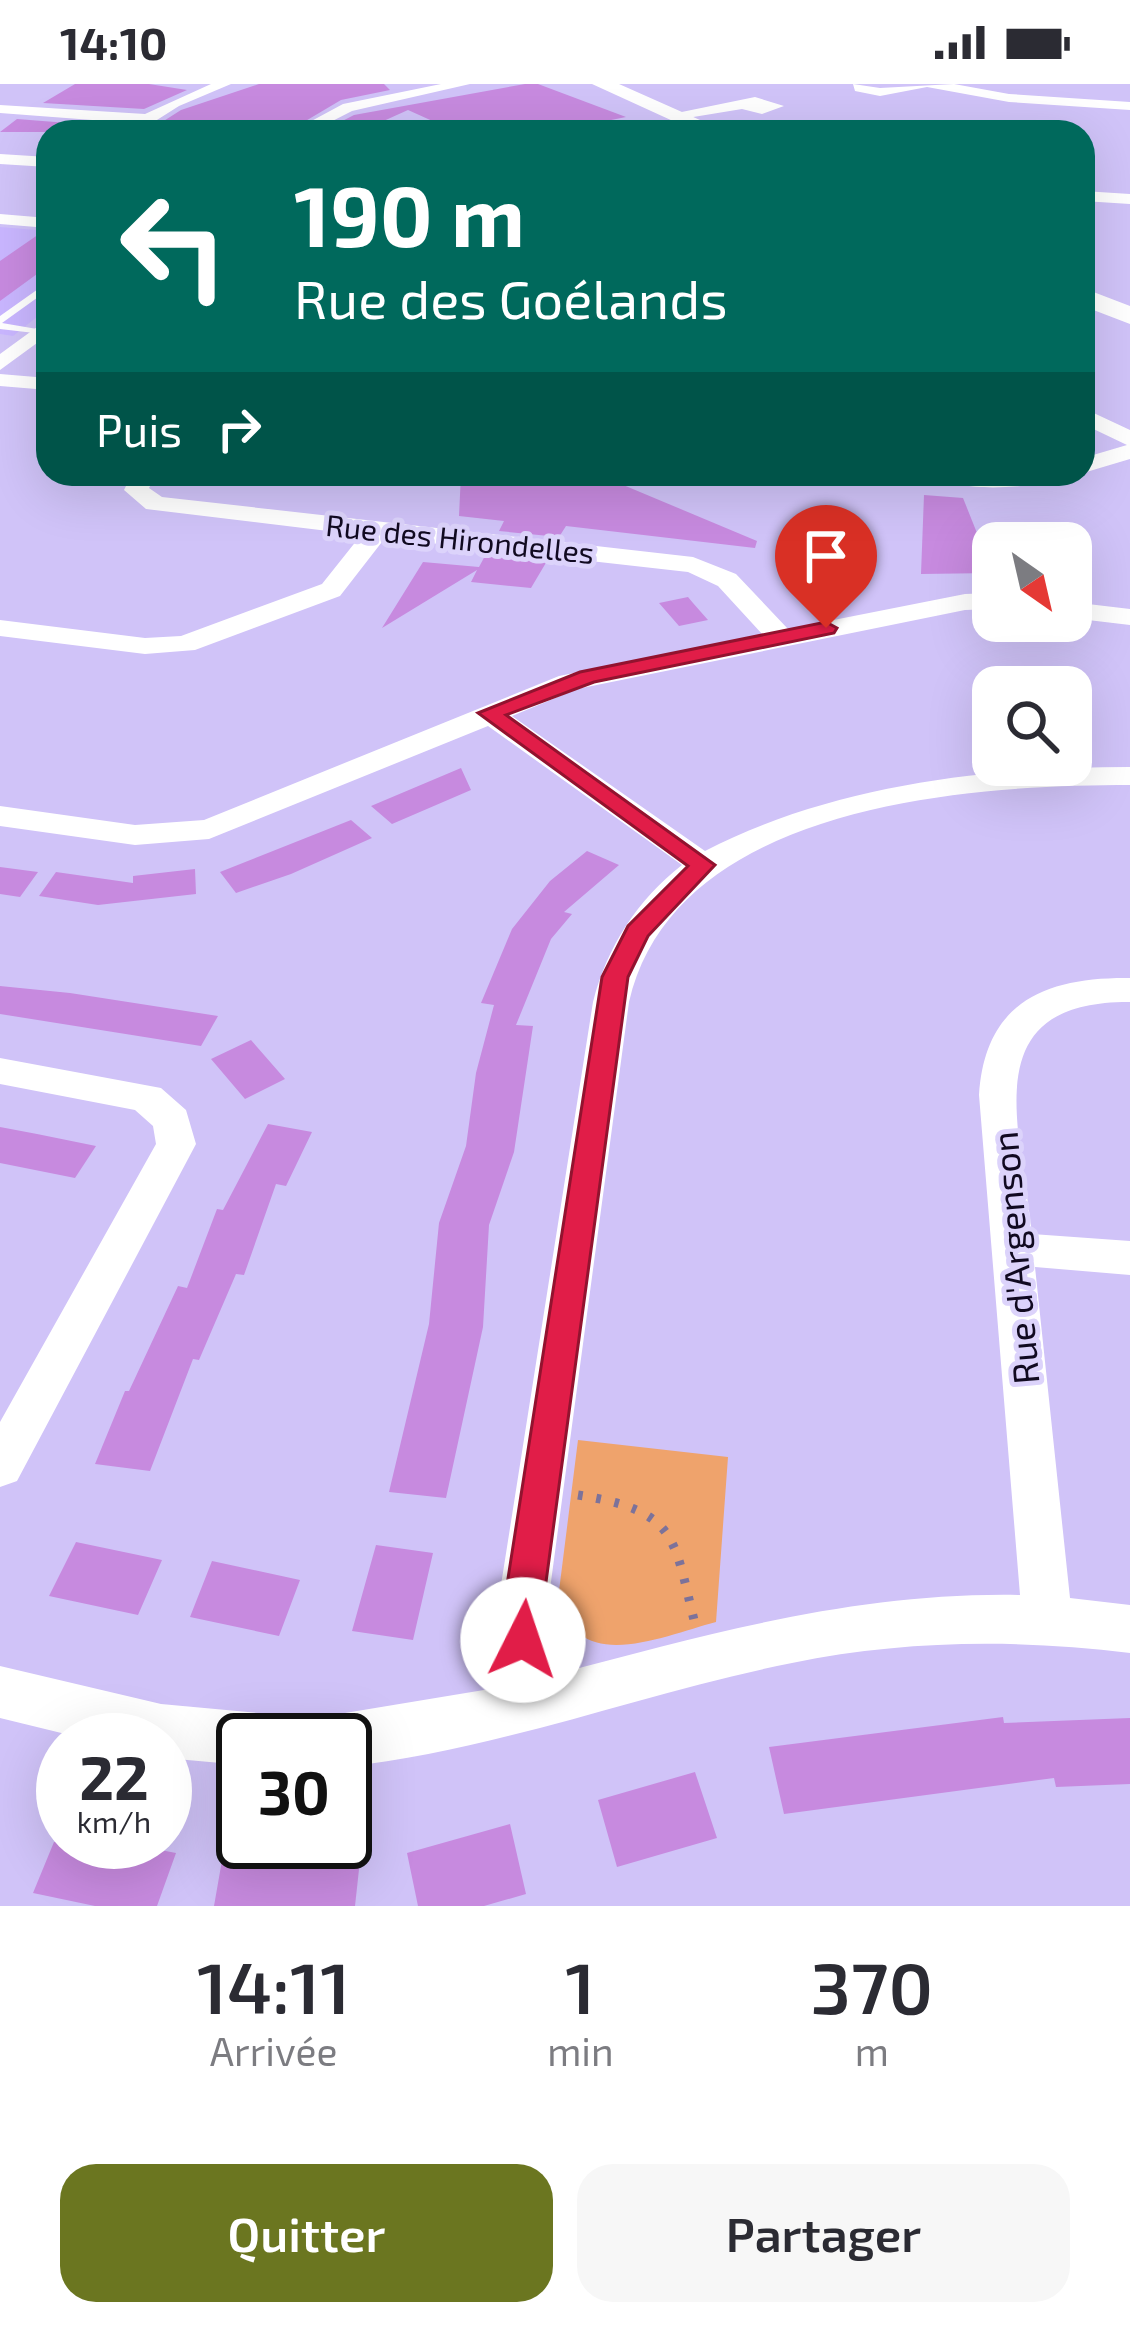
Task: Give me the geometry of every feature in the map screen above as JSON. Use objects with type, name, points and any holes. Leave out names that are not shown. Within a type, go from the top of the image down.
[{"type":"street","points":[[315,120],[414,87],[464,84]]},
{"type":"street","points":[[585,84],[670,120]]},
{"type":"street","points":[[602,84],[686,120]]},
{"type":"street","points":[[860,84],[862,89],[880,92],[927,84],[1024,100],[1130,106]]},
{"type":"street","points":[[0,109],[146,119],[217,85]]},
{"type":"street","points":[[1018,120],[1024,100]]},
{"type":"street","points":[[675,115],[742,105]]},
{"type":"street","points":[[0,159],[36,161]]},
{"type":"street","points":[[1095,197],[1130,199]]},
{"type":"street","points":[[0,219],[36,222]]},
{"type":"street","points":[[1095,291],[1130,306]]},
{"type":"street","points":[[1095,301],[1130,316]]},
{"type":"street","points":[[0,364],[36,335]]},
{"type":"street","points":[[0,380],[36,384]]},
{"type":"street","points":[[1095,421],[1130,440]]},
{"type":"street","points":[[1095,462],[1130,452]]},
{"type":"street","name":"Rue des Hirondelles","points":[[138,486],[136,490],[155,504],[704,568],[735,587],[780,638]]},
{"type":"street","points":[[0,628],[133,645],[185,644],[331,590],[379,529]]},
{"type":"street","points":[[0,816],[134,835],[208,829],[588,677],[972,602]]},
{"type":"street","points":[[1092,612],[1130,616]]},
{"type":"street","points":[[489,713],[703,865]]},
{"type":"street","points":[[540,1705],[524,1650],[524,1604],[615,977],[637,932],[703,865],[798,824],[939,791],[1027,778],[1130,776]]},
{"type":"street","name":"Rue d'Argenson","points":[[1047,1619],[998,1096],[999,1052],[1018,1022],[1050,1002],[1091,991],[1130,990]]},
{"type":"street","points":[[0,1071],[147,1098],[172,1120],[173,1156],[0,1466]]},
{"type":"street","points":[[1013,1249],[1130,1258]]},
{"type":"street","points":[[372,1737],[441,1729],[802,1637],[969,1620],[1047,1619],[1130,1629]]},
{"type":"street","points":[[0,1692],[161,1730],[216,1736]]},
{"type":"lane","points":[[0,324],[36,295]]},
{"type":"lane","points":[[0,324],[36,328]]},
{"type":"path","points":[[572,1494],[621,1503],[666,1527],[673,1535],[696,1627]]},
{"type":"shaded area","points":[[0,227],[36,230],[36,318],[13,336],[0,334]]},
{"type":"shaded area","points":[[578,1440],[728,1457],[716,1622],[622,1645],[581,1635],[567,1618],[559,1591]]},
{"type":"building","points":[[75,84],[149,84],[187,90],[144,109],[43,103]]},
{"type":"building","points":[[259,84],[384,84],[390,90],[341,100],[307,120],[165,120],[181,110]]},
{"type":"building","points":[[538,84],[626,117],[430,120],[408,110],[386,120],[344,120]]},
{"type":"building","points":[[17,119],[36,120],[36,132],[0,132]]},
{"type":"building","points":[[36,236],[36,275],[0,301],[0,261]]},
{"type":"building","points":[[460,486],[626,486],[757,541],[755,548],[566,526],[559,537],[499,531],[504,521],[459,516]]},
{"type":"building","points":[[924,495],[963,498],[973,522],[972,573],[921,574]]},
{"type":"building","points":[[486,554],[547,561],[531,588],[471,582],[477,570],[382,628],[423,562],[479,567]]},
{"type":"building","points":[[688,597],[708,620],[679,626],[659,603]]},
{"type":"building","points":[[461,768],[471,790],[392,824],[371,806]]},
{"type":"building","points":[[351,820],[372,838],[291,874],[236,893],[220,872]]},
{"type":"building","points":[[587,851],[619,865],[564,912],[572,914],[551,939],[516,1025],[533,1026],[514,1152],[489,1225],[483,1327],[446,1498],[389,1492],[429,1324],[439,1223],[466,1146],[476,1073],[494,1005],[481,1003],[512,929],[550,881]]},
{"type":"building","points":[[0,867],[38,872],[20,897],[0,894]]},
{"type":"building","points":[[195,869],[196,894],[98,905],[39,896],[56,872],[133,883],[133,876]]},
{"type":"building","points":[[0,986],[218,1016],[201,1046],[0,1014]]},
{"type":"building","points":[[251,1040],[285,1079],[245,1099],[211,1059]]},
{"type":"building","points":[[268,1124],[312,1132],[286,1186],[276,1184],[244,1275],[236,1274],[199,1360],[193,1359],[150,1471],[95,1464],[125,1391],[178,1286],[187,1288],[217,1209],[223,1210]]},
{"type":"building","points":[[0,1127],[96,1146],[75,1178],[0,1163]]},
{"type":"building","points":[[76,1542],[162,1560],[138,1615],[49,1596]]},
{"type":"building","points":[[376,1545],[433,1553],[413,1640],[352,1631]]},
{"type":"building","points":[[212,1561],[300,1580],[279,1636],[190,1617]]},
{"type":"building","points":[[1003,1717],[1004,1723],[1130,1718],[1130,1784],[1056,1787],[1054,1778],[784,1814],[769,1747]]},
{"type":"building","points":[[695,1772],[717,1838],[617,1867],[598,1800]]},
{"type":"building","points":[[510,1824],[526,1894],[484,1906],[418,1906],[407,1853]]},
{"type":"building","points":[[43,1869],[170,1869],[157,1906],[95,1906],[33,1893]]},
{"type":"building","points":[[220,1869],[359,1869],[355,1906],[214,1906]]},
{"type":"route","points":[[523,1640],[524,1604],[615,977],[620,960],[651,914],[703,865],[489,713],[588,677],[826,628]]}]
